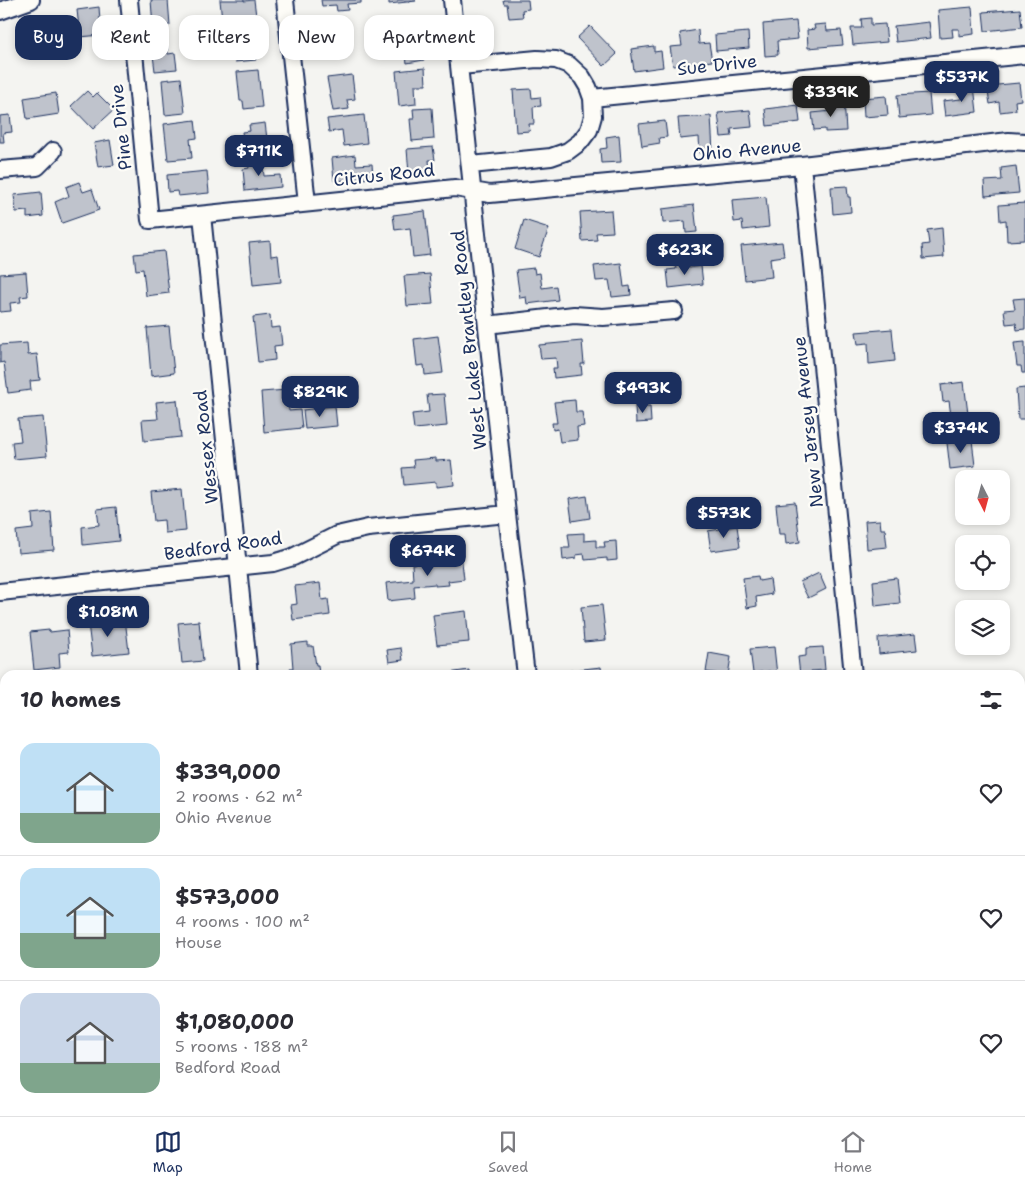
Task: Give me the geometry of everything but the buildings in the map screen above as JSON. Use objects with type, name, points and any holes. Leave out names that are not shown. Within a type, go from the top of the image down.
[{"type":"street","points":[[0,11],[31,0]]},
{"type":"street","name":"Pine Drive","points":[[129,0],[150,220]]},
{"type":"street","points":[[285,0],[306,203]]},
{"type":"street","name":"West Lake Brantley Road","points":[[452,0],[525,670]]},
{"type":"street","name":"Sue Drive","points":[[592,98],[1025,55]]},
{"type":"street","points":[[460,66],[537,58],[556,60],[569,65],[582,77],[592,98],[593,116],[589,130],[580,142],[568,151],[551,157],[471,165]]},
{"type":"street","name":"Ohio Avenue","points":[[473,191],[490,194],[802,165],[1010,141],[1025,142]]},
{"type":"street","points":[[0,170],[37,167],[53,151]]},
{"type":"street","name":"New Jersey Avenue","points":[[802,165],[852,670]]},
{"type":"street","name":"Citrus Road","points":[[150,220],[455,188],[473,191]]},
{"type":"street","name":"Wessex Road","points":[[202,215],[248,670]]},
{"type":"street","points":[[487,325],[574,316],[603,318],[674,311]]},
{"type":"street","name":"Bedford Road","points":[[0,592],[273,563],[293,557],[337,535],[368,528],[507,514]]}]
